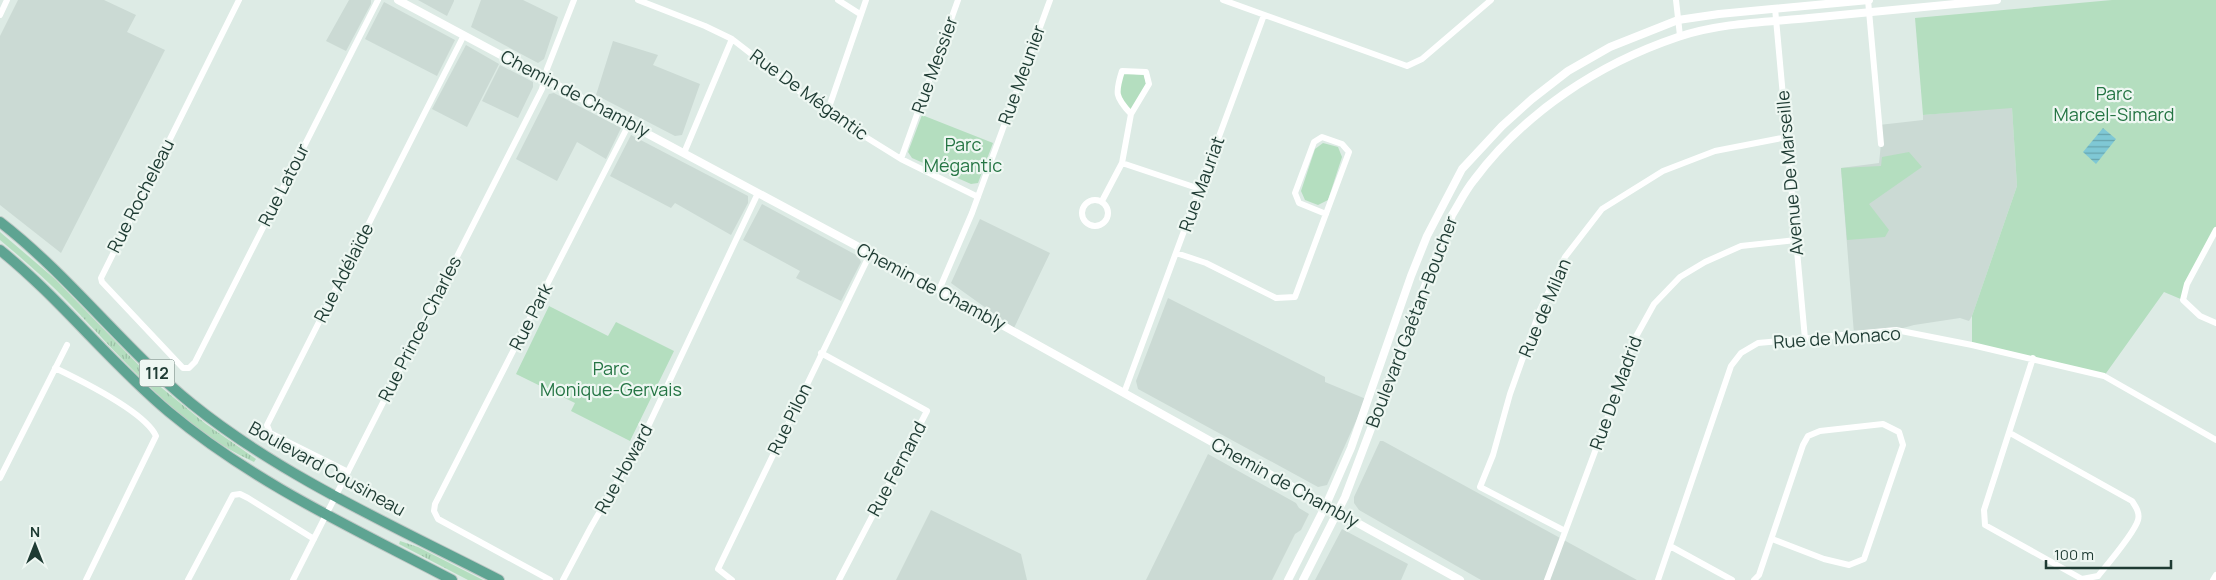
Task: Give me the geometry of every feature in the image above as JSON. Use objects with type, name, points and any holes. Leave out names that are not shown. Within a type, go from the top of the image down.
[{"type":"main road","name":"Boulevard Cousineau","points":[[0,222],[51,265],[147,364],[192,404],[270,459],[336,496],[499,580]]},
{"type":"main road","name":"112","points":[[0,250],[51,295],[115,362],[174,416],[243,468],[452,580]]},
{"type":"street","points":[[0,14],[7,0]]},
{"type":"street","name":"Rue Rocheleau","points":[[189,368],[184,368],[102,282],[101,278],[240,0]]},
{"type":"street","name":"Rue Latour","points":[[189,368],[199,354],[378,0]]},
{"type":"street","name":"Chemin de Chambly","points":[[398,0],[939,290],[1460,580]]},
{"type":"street","name":"Rue Prince-Charles","points":[[293,580],[542,90],[547,69],[574,0]]},
{"type":"street","name":"Rue De Mégantic","points":[[638,0],[705,26],[732,39],[827,112],[901,158],[978,196]]},
{"type":"street","points":[[838,0],[860,14]]},
{"type":"street","points":[[827,112],[866,0]]},
{"type":"street","name":"Rue Messier","points":[[901,158],[958,0]]},
{"type":"street","name":"Rue Meunier","points":[[939,290],[978,196],[1050,0]]},
{"type":"street","points":[[1223,0],[1406,66],[1422,59],[1491,0]]},
{"type":"street","points":[[1676,0],[1680,36]]},
{"type":"street","points":[[1868,0],[1881,144]]},
{"type":"street","name":"Boulevard Gaétan-Boucher","points":[[1288,580],[1326,505],[1351,448],[1424,244],[1462,169],[1502,126],[1532,99],[1568,71],[1610,47],[1678,20],[1775,8],[1868,0]]},
{"type":"street","name":"Boulevard Gaétan-Boucher","points":[[1303,580],[1338,512],[1351,482],[1436,253],[1452,216],[1472,181],[1510,137],[1542,109],[1595,74],[1648,48],[1680,36],[1721,28],[1777,21],[1997,0]]},
{"type":"street","name":"Avenue De Marseille","points":[[1775,8],[1805,339]]},
{"type":"street","name":"Rue Mauriat","points":[[1124,393],[1264,15]]},
{"type":"street","name":"Rue Adélaïde","points":[[348,472],[270,433],[267,425],[464,35]]},
{"type":"street","points":[[684,152],[732,39]]},
{"type":"street","points":[[1102,201],[1122,163],[1131,114],[1149,84],[1146,72],[1122,70],[1117,86],[1118,99],[1131,114]]},
{"type":"street","name":"Rue Park","points":[[550,580],[438,519],[434,511],[435,504],[629,124]]},
{"type":"street","points":[[1176,253],[1206,263],[1276,298],[1296,297],[1349,152],[1342,144],[1322,137],[1314,142],[1295,193],[1299,203],[1326,214]]},
{"type":"street","name":"Rue de Milan","points":[[1565,531],[1480,487],[1493,455],[1510,394],[1540,310],[1565,257],[1602,209],[1663,171],[1715,151],[1787,137]]},
{"type":"street","points":[[1122,163],[1200,189]]},
{"type":"street","name":"Rue Howard","points":[[564,580],[591,527],[645,433],[758,193]]},
{"type":"street","points":[[1089,201],[1102,201],[1108,213],[1106,222],[1097,227],[1088,225],[1082,218],[1082,208],[1089,201]]},
{"type":"street","points":[[2216,230],[2187,284],[2183,300],[2200,316],[2216,323]]},
{"type":"street","name":"Rue De Madrid","points":[[1547,580],[1633,342],[1654,304],[1680,277],[1705,262],[1741,246],[1796,240]]},
{"type":"street","name":"Rue Pilon","points":[[732,580],[718,569],[870,254]]},
{"type":"street","name":"Rue de Monaco","points":[[1658,580],[1731,366],[1741,353],[1758,343],[1896,330],[2033,358],[2104,376],[2216,440]]},
{"type":"street","points":[[0,478],[67,345]]},
{"type":"street","name":"Rue Fernand","points":[[821,353],[927,411],[839,580]]},
{"type":"street","points":[[2010,433],[2132,501],[2138,511],[2138,520],[2116,554],[2098,576],[2082,578],[1985,525],[1984,510],[2033,358]]},
{"type":"street","points":[[55,368],[98,389],[132,412],[156,436],[86,580]]},
{"type":"street","points":[[1754,580],[1759,575],[1803,445],[1808,436],[1820,431],[1884,424],[1899,432],[1903,445],[1864,559],[1849,565],[1824,559],[1772,540]]},
{"type":"street","points":[[188,580],[233,495],[240,494],[248,498],[314,539]]},
{"type":"street","points":[[1670,546],[1732,580]]},
{"type":"street","points":[[2213,580],[2216,576]]},
{"type":"shaded area","points":[[18,0],[104,0],[136,15],[127,32],[165,50],[61,253],[0,205],[0,36]]},
{"type":"shaded area","points":[[349,0],[371,0],[371,4],[346,51],[326,41]]},
{"type":"shaded area","points":[[418,0],[454,0],[454,1],[447,16]]},
{"type":"shaded area","points":[[481,0],[523,0],[558,17],[544,59],[538,63],[471,27]]},
{"type":"shaded area","points":[[384,2],[455,40],[437,76],[365,39]]},
{"type":"shaded area","points":[[613,41],[658,55],[653,65],[700,84],[682,135],[675,136],[596,95]]},
{"type":"shaded area","points":[[466,45],[499,64],[467,127],[432,109]]},
{"type":"shaded area","points":[[500,65],[533,82],[533,87],[518,118],[482,101]]},
{"type":"shaded area","points":[[554,93],[621,128],[606,159],[577,142],[557,181],[516,159],[549,94]]},
{"type":"shaded area","points":[[2012,107],[2017,186],[1969,321],[1960,318],[1914,325],[1896,330],[1854,334],[1841,168],[1879,163],[1881,144],[1879,125],[1923,120],[1923,115]]},
{"type":"shaded area","points":[[631,135],[748,196],[748,203],[731,235],[675,203],[671,208],[610,176]]},
{"type":"shaded area","points":[[762,204],[858,256],[861,262],[841,301],[796,278],[800,271],[743,240]]},
{"type":"shaded area","points":[[980,219],[1050,253],[1014,328],[951,283]]},
{"type":"shaded area","points":[[1168,298],[1325,377],[1325,382],[1366,399],[1327,485],[1318,487],[1138,389],[1136,381]]},
{"type":"shaded area","points":[[1380,441],[1637,580],[1481,580],[1359,510],[1354,503],[1354,497]]},
{"type":"shaded area","points":[[1208,454],[1296,503],[1299,508],[1309,514],[1301,530],[1295,534],[1272,580],[1146,580]]},
{"type":"shaded area","points":[[931,510],[1021,554],[1027,580],[896,580]]},
{"type":"shaded area","points":[[1342,529],[1408,564],[1401,580],[1315,580]]},
{"type":"green space","name":"Parc Marcel-Simard","points":[[2112,0],[2216,0],[2216,230],[2187,284],[2183,300],[2164,292],[2104,376],[1972,345],[1972,316],[2017,186],[2012,108],[1923,115],[1915,18]]},
{"type":"green space","points":[[1124,73],[1144,75],[1146,84],[1131,111],[1119,98],[1119,86]]},
{"type":"green space","name":"Parc Mégantic","points":[[922,115],[993,143],[978,183],[971,184],[912,158],[908,152]]},
{"type":"green space","points":[[1323,143],[1338,147],[1342,157],[1328,200],[1318,205],[1305,200],[1301,191],[1315,149]]},
{"type":"green space","points":[[1909,152],[1922,167],[1869,204],[1889,230],[1885,237],[1847,240],[1841,168],[1881,166],[1882,157]]},
{"type":"green space","points":[[0,232],[55,279],[157,384],[206,424],[256,459],[254,462],[202,431],[154,391],[52,286],[0,240]]},
{"type":"green space","name":"Parc Monique-Gervais","points":[[549,306],[608,336],[616,322],[674,351],[630,441],[571,411],[575,403],[516,374]]},
{"type":"green space","points":[[400,541],[418,547],[483,580],[468,580],[399,544]]},
{"type":"water","points":[[2103,128],[2116,139],[2096,164],[2083,152]]}]
